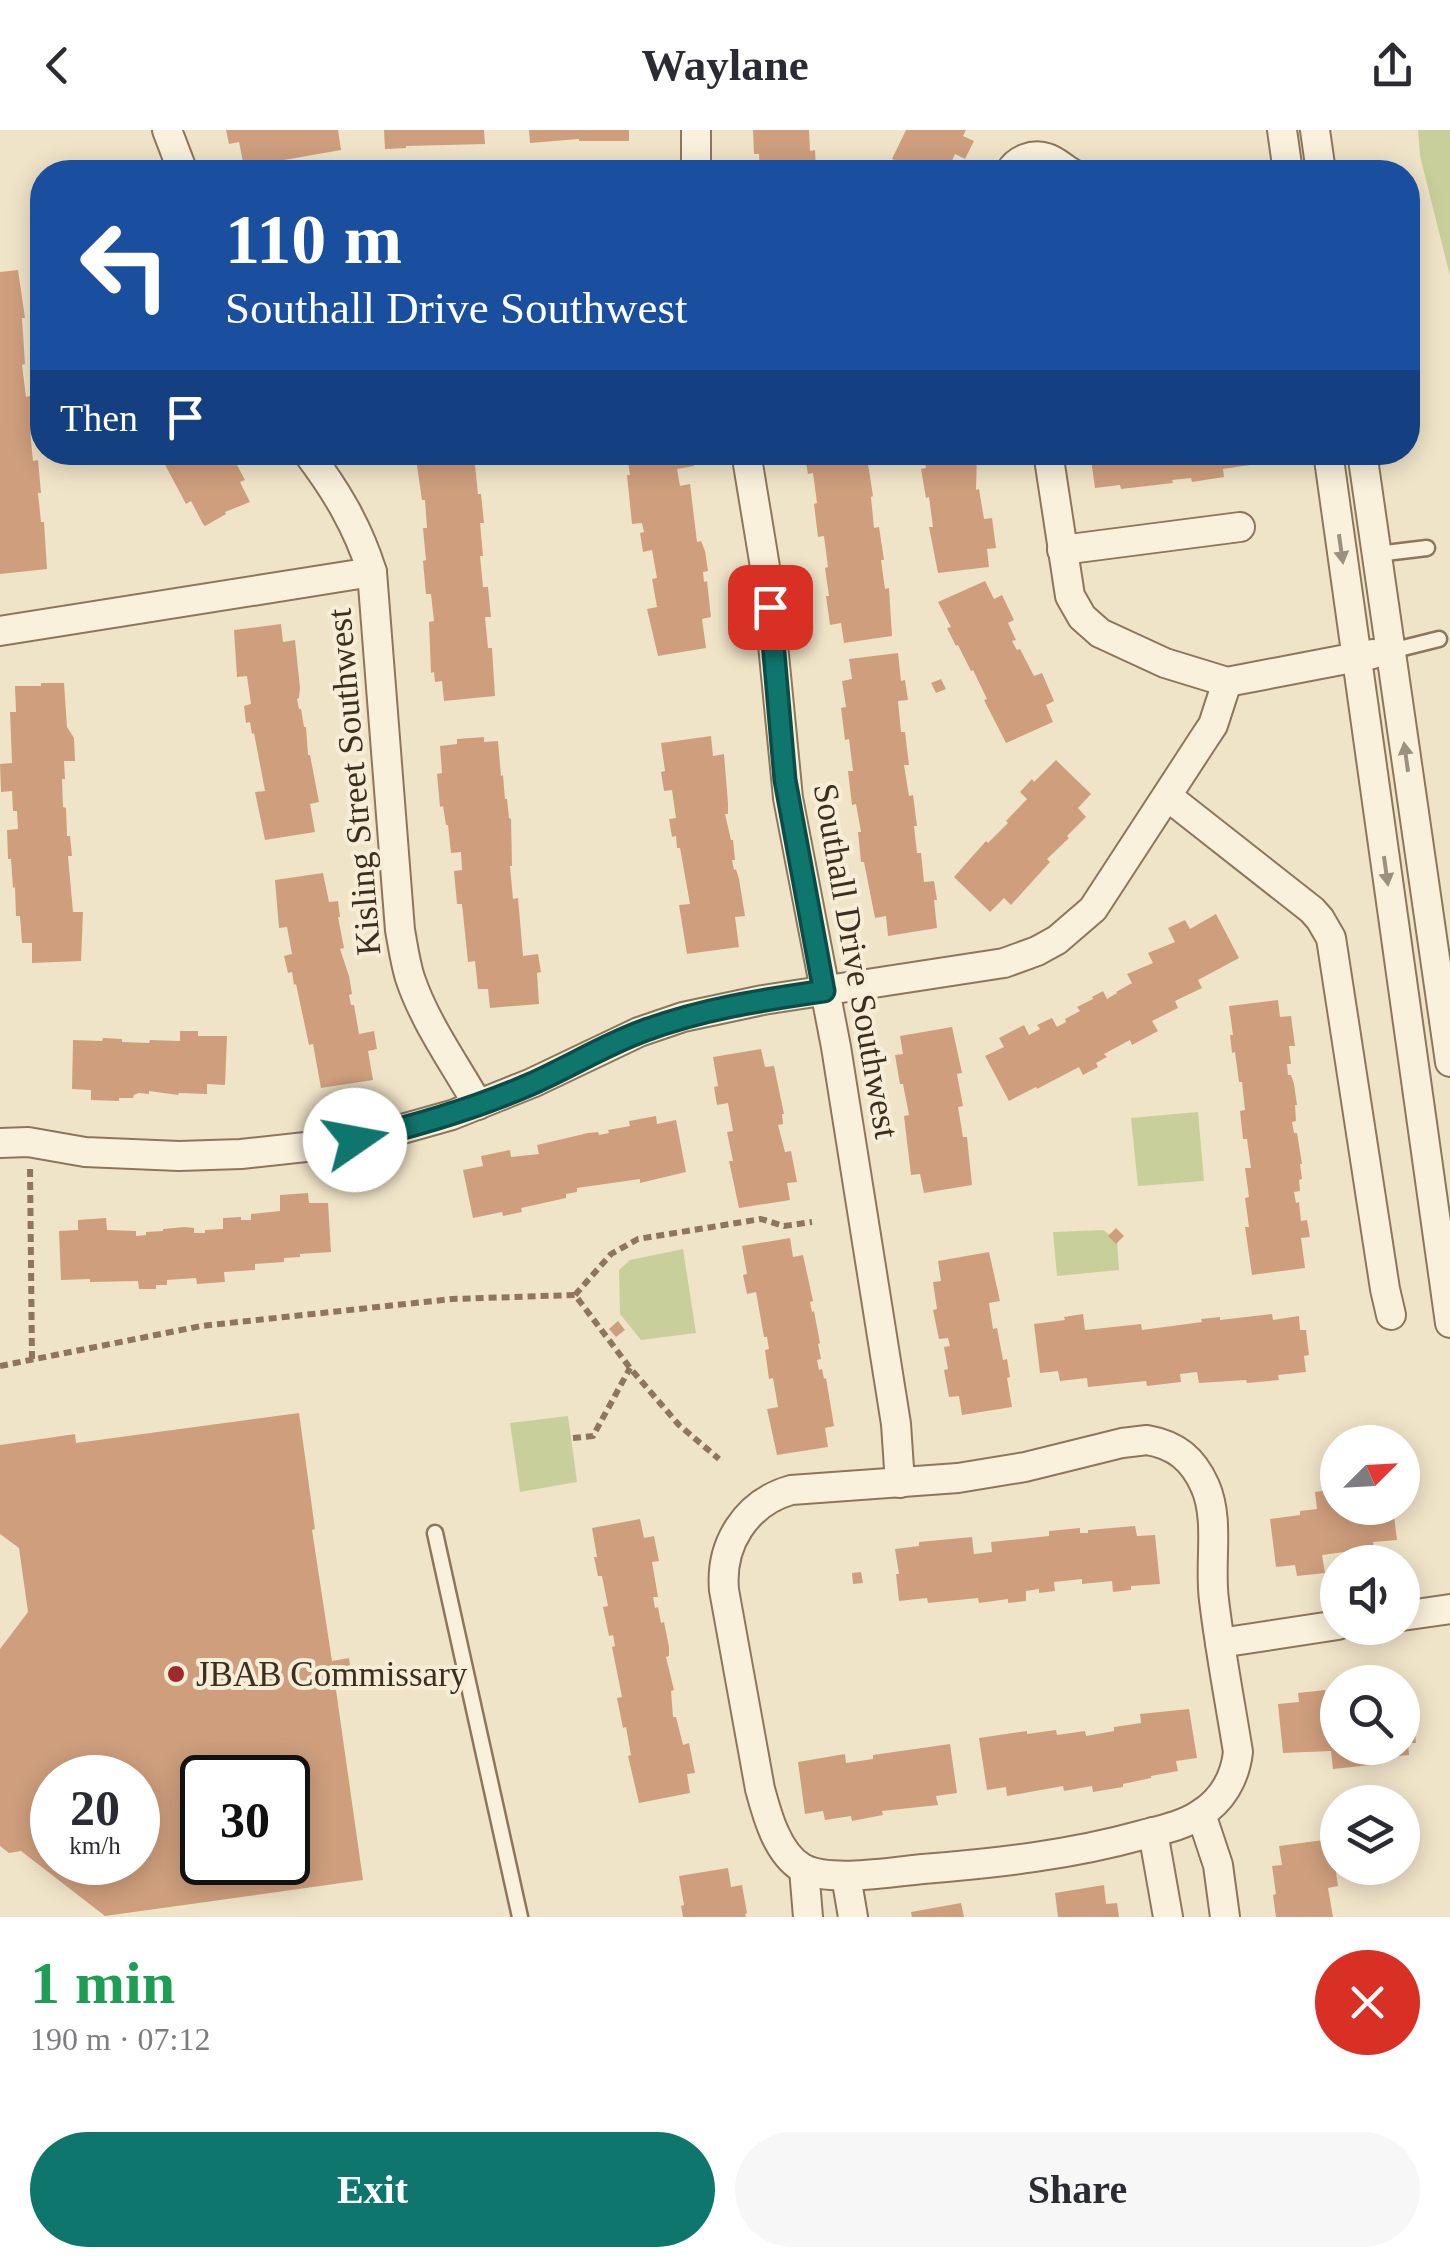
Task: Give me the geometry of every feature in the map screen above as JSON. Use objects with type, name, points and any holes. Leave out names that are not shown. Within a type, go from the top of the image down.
[{"type":"street","points":[[167,130],[179,160]]},
{"type":"street","points":[[696,130],[696,160]]},
{"type":"street","points":[[1282,130],[1286,160]]},
{"type":"street","points":[[1315,130],[1319,160]]},
{"type":"street","points":[[1024,160],[1031,157],[1050,160]]},
{"type":"street","name":"Kisling Street Southwest","points":[[316,465],[344,504],[372,572],[400,930],[406,962],[431,1023],[478,1105]]},
{"type":"street","name":"Southall Drive Southwest","points":[[748,465],[766,573],[785,780],[836,1047],[896,1424],[900,1483]]},
{"type":"street","points":[[1050,465],[1070,596],[1082,617],[1100,633],[1166,663],[1228,682],[1390,651]]},
{"type":"street","points":[[1330,465],[1450,1323]]},
{"type":"street","points":[[1364,465],[1450,1062]]},
{"type":"street","points":[[1062,550],[1240,527]]},
{"type":"street","points":[[0,632],[372,572]]},
{"type":"street","points":[[0,1142],[163,1156],[241,1154],[368,1137],[478,1105],[639,1032],[710,1010],[1004,963],[1037,951],[1058,940],[1093,909],[1213,724],[1228,682]]},
{"type":"street","points":[[1167,796],[1312,910],[1330,938],[1392,1315]]},
{"type":"street","points":[[1135,1441],[1160,1442],[1182,1453],[1206,1490],[1220,1643],[1238,1752],[1225,1790],[1202,1814],[1154,1832],[1042,1857],[846,1876],[804,1869],[782,1846],[760,1788],[724,1590],[726,1554],[750,1513],[781,1493],[813,1487],[958,1478],[1135,1441]]},
{"type":"street","points":[[1420,1613],[1450,1609]]},
{"type":"street","points":[[1220,1643],[1320,1629]]},
{"type":"street","points":[[1202,1814],[1218,1865],[1225,1917]]},
{"type":"street","points":[[1154,1832],[1168,1917]]},
{"type":"street","points":[[804,1869],[808,1917]]},
{"type":"street","points":[[846,1876],[852,1917]]},
{"type":"lane","points":[[1377,554],[1427,548]]},
{"type":"lane","points":[[1390,651],[1439,639]]},
{"type":"lane","points":[[435,1533],[520,1917]]},
{"type":"path","points":[[32,1360],[30,1173],[34,1143]]},
{"type":"path","points":[[0,1366],[201,1326],[452,1299],[575,1295],[611,1254],[638,1239],[761,1219],[784,1226],[812,1222]]},
{"type":"path","points":[[575,1295],[679,1426],[719,1459]]},
{"type":"path","points":[[574,1438],[593,1436],[630,1368]]},
{"type":"green space","points":[[1418,130],[1450,130],[1450,276],[1420,156]]},
{"type":"green space","points":[[1198,1112],[1204,1181],[1138,1186],[1131,1118]]},
{"type":"green space","points":[[1103,1230],[1117,1240],[1119,1270],[1057,1276],[1053,1232]]},
{"type":"green space","points":[[683,1249],[696,1333],[641,1340],[620,1314],[619,1270],[630,1260]]},
{"type":"green space","points":[[568,1416],[577,1482],[520,1492],[510,1423]]},
{"type":"building","points":[[226,130],[338,130],[341,150],[284,160],[243,160],[239,142],[229,144]]},
{"type":"building","points":[[384,130],[484,130],[485,144],[385,149]]},
{"type":"building","points":[[529,130],[629,130],[629,141],[579,139],[530,143]]},
{"type":"building","points":[[753,130],[809,130],[810,151],[815,150],[815,160],[759,160],[759,154],[754,154]]},
{"type":"building","points":[[906,130],[966,130],[963,136],[974,141],[965,159],[955,154],[952,160],[892,159]]},
{"type":"building","points":[[18,270],[25,318],[22,365],[26,397],[30,396],[30,465],[38,465],[47,569],[0,574],[0,272]]},
{"type":"building","points":[[165,465],[237,465],[250,502],[205,526],[191,501],[186,504]]},
{"type":"building","points":[[417,465],[475,465],[484,523],[480,523],[480,556],[483,587],[488,587],[491,617],[485,617],[488,648],[492,648],[495,696],[444,701],[442,681],[435,682],[434,672],[431,673],[429,622],[434,621],[431,594],[426,594],[423,528],[427,528]]},
{"type":"building","points":[[628,465],[694,465],[677,469],[680,486],[690,484],[697,542],[701,541],[705,551],[708,571],[703,572],[711,617],[702,619],[706,648],[658,656],[647,609],[657,607],[652,579],[657,578],[652,550],[643,552],[642,523],[632,524]]},
{"type":"building","points":[[806,465],[868,465],[874,528],[879,527],[885,589],[889,588],[892,636],[844,643],[841,623],[830,625],[824,536],[818,537],[813,473],[808,474]]},
{"type":"building","points":[[925,465],[977,465],[976,490],[979,489],[984,519],[992,518],[996,548],[987,549],[989,567],[938,573],[929,527],[933,527],[929,497],[926,498],[921,469]]},
{"type":"building","points":[[1092,465],[1250,465],[1223,469],[1224,477],[1192,482],[1191,478],[1121,489],[1120,485],[1095,488]]},
{"type":"building","points":[[985,581],[994,599],[1002,595],[1014,620],[1008,623],[1016,640],[1012,641],[1034,676],[1042,673],[1054,701],[1046,705],[1053,722],[1006,743],[973,670],[947,628],[951,627],[938,602]]},
{"type":"building","points":[[281,624],[283,642],[295,640],[300,688],[297,699],[319,802],[310,804],[315,832],[265,840],[255,792],[265,791],[254,733],[250,722],[246,723],[244,706],[251,704],[247,676],[237,677],[234,630]]},
{"type":"building","points":[[898,653],[908,700],[898,701],[909,765],[904,765],[909,796],[913,795],[917,853],[921,853],[924,882],[934,881],[937,928],[888,936],[886,916],[875,918],[861,862],[861,832],[856,804],[852,805],[848,771],[853,771],[849,739],[845,740],[841,708],[846,707],[842,681],[852,679],[849,659]]},
{"type":"building","points":[[941,679],[946,689],[936,693],[931,683]]},
{"type":"building","points":[[64,683],[67,727],[74,738],[75,761],[64,761],[62,779],[72,856],[68,856],[73,912],[83,912],[81,961],[32,963],[32,943],[22,943],[20,916],[16,916],[7,830],[18,829],[17,811],[13,811],[12,791],[1,792],[0,764],[12,763],[10,712],[16,712],[15,686]]},
{"type":"building","points":[[711,736],[713,756],[724,754],[728,803],[725,814],[745,916],[735,917],[739,947],[687,954],[679,905],[690,904],[680,848],[676,836],[672,837],[669,819],[676,818],[672,790],[664,791],[661,743]]},
{"type":"building","points":[[484,737],[484,742],[498,741],[511,819],[513,899],[518,898],[523,956],[538,954],[539,1004],[490,1008],[488,989],[478,989],[475,961],[468,962],[454,871],[462,870],[461,852],[451,853],[437,774],[442,773],[440,746],[457,744],[457,739]]},
{"type":"building","points":[[1056,760],[1091,794],[1078,808],[1086,817],[1011,905],[1004,898],[990,912],[954,877],[1027,799],[1020,792]]},
{"type":"building","points":[[323,873],[329,902],[338,901],[344,948],[340,949],[359,1034],[374,1031],[377,1049],[368,1051],[373,1080],[321,1088],[313,1044],[309,1045],[296,984],[292,972],[288,973],[284,956],[292,954],[287,927],[279,928],[275,880]]},
{"type":"building","points":[[1216,914],[1239,958],[1198,980],[1202,988],[1175,1001],[1178,1008],[1152,1021],[1158,1031],[1104,1054],[1107,1057],[1096,1063],[1098,1067],[1083,1075],[1079,1067],[1009,1101],[985,1056],[1004,1047],[999,1038],[1024,1025],[1029,1035],[1040,1029],[1037,1025],[1052,1018],[1057,1027],[1092,997],[1103,991],[1107,999],[1132,983],[1127,974],[1153,963],[1148,953],[1175,942],[1168,928],[1185,920],[1190,929]]},
{"type":"building","points":[[1278,1000],[1280,1017],[1291,1016],[1295,1046],[1289,1046],[1291,1064],[1287,1064],[1294,1084],[1297,1105],[1296,1121],[1292,1122],[1302,1164],[1300,1191],[1294,1192],[1301,1221],[1307,1220],[1310,1237],[1301,1238],[1305,1268],[1252,1275],[1245,1227],[1249,1227],[1245,1198],[1249,1197],[1245,1168],[1251,1168],[1247,1139],[1243,1139],[1240,1111],[1245,1110],[1242,1082],[1235,1052],[1232,1053],[1229,1006]]},
{"type":"building","points":[[952,1027],[962,1073],[957,1074],[963,1106],[958,1107],[963,1137],[967,1137],[972,1185],[924,1193],[920,1174],[911,1175],[904,1116],[909,1115],[895,1055],[903,1054],[900,1036]]},
{"type":"building","points":[[180,1031],[198,1031],[198,1036],[227,1036],[225,1085],[207,1084],[207,1094],[149,1091],[119,1101],[91,1100],[91,1090],[72,1089],[73,1040],[180,1041]]},
{"type":"building","points":[[761,1049],[765,1067],[774,1066],[784,1114],[783,1124],[778,1125],[785,1152],[791,1151],[797,1182],[787,1183],[790,1200],[739,1208],[729,1161],[733,1161],[727,1132],[733,1131],[728,1103],[717,1105],[713,1057]]},
{"type":"building","points":[[656,1116],[657,1124],[676,1120],[686,1172],[640,1183],[640,1179],[577,1188],[566,1198],[521,1208],[522,1212],[473,1218],[463,1170],[483,1166],[481,1156],[510,1150],[511,1157],[539,1154],[537,1145],[588,1133],[609,1133],[608,1130],[630,1126],[629,1121]]},
{"type":"building","points":[[308,1193],[309,1203],[328,1203],[331,1252],[255,1264],[255,1270],[224,1272],[225,1282],[167,1280],[167,1285],[156,1285],[156,1289],[139,1289],[138,1281],[61,1280],[59,1231],[78,1230],[78,1220],[106,1218],[107,1230],[136,1231],[136,1236],[185,1227],[194,1228],[194,1233],[205,1233],[223,1229],[223,1218],[251,1220],[251,1214],[280,1211],[280,1195]]},
{"type":"building","points":[[1116,1228],[1124,1236],[1116,1244],[1108,1236]]},
{"type":"building","points":[[790,1238],[793,1257],[803,1255],[820,1343],[821,1359],[817,1360],[826,1378],[834,1426],[825,1428],[828,1447],[777,1455],[767,1409],[778,1407],[773,1378],[769,1379],[767,1337],[756,1292],[747,1294],[742,1246]]},
{"type":"building","points":[[989,1252],[1000,1301],[989,1303],[993,1329],[997,1328],[1003,1360],[1007,1359],[1012,1407],[962,1415],[959,1396],[949,1397],[944,1347],[950,1346],[948,1338],[939,1339],[933,1282],[941,1281],[938,1261]]},
{"type":"building","points":[[1083,1314],[1085,1330],[1141,1324],[1142,1330],[1220,1317],[1272,1314],[1273,1320],[1299,1316],[1300,1330],[1306,1330],[1306,1372],[1278,1375],[1279,1380],[1199,1383],[1197,1372],[1180,1374],[1181,1382],[1088,1387],[1087,1378],[1060,1381],[1058,1371],[1040,1373],[1034,1324]]},
{"type":"building","points":[[618,1321],[625,1330],[616,1337],[609,1329]]},
{"type":"building","name":"JBAB Commissary","points":[[299,1413],[332,1661],[349,1658],[353,1687],[336,1690],[363,1880],[105,1916],[65,1885],[160,1885],[160,1755],[30,1755],[30,1858],[21,1851],[9,1853],[0,1846],[0,1649],[28,1612],[19,1548],[0,1534],[0,1445],[75,1434],[76,1443]]},
{"type":"building","points":[[1320,1491],[1320,1525],[1395,1525],[1397,1540],[1373,1542],[1374,1545],[1320,1545],[1320,1574],[1297,1576],[1295,1565],[1276,1567],[1270,1519],[1317,1509],[1315,1492]]},
{"type":"building","points":[[640,1519],[644,1538],[654,1536],[659,1561],[652,1562],[658,1597],[653,1597],[669,1647],[666,1657],[674,1690],[673,1717],[683,1745],[689,1743],[695,1773],[687,1774],[690,1793],[639,1803],[617,1698],[622,1697],[612,1647],[615,1646],[603,1607],[608,1606],[594,1557],[592,1528]]},
{"type":"building","points":[[1135,1526],[1137,1536],[1155,1535],[1160,1584],[1113,1592],[1112,1581],[1082,1584],[1082,1579],[1054,1582],[1055,1591],[1026,1591],[1026,1601],[899,1601],[895,1549],[919,1546],[919,1542],[972,1537],[974,1554],[992,1552],[991,1542],[1049,1536],[1049,1531],[1080,1528],[1080,1533],[1088,1533]]},
{"type":"building","points":[[861,1572],[863,1583],[853,1584],[852,1573]]},
{"type":"building","points":[[1320,1691],[1320,1751],[1283,1753],[1278,1704],[1299,1702],[1298,1693]]},
{"type":"building","points":[[1189,1709],[1197,1758],[1176,1761],[1178,1771],[1093,1792],[1092,1786],[1064,1791],[1063,1786],[1007,1796],[1006,1787],[987,1790],[979,1738],[1056,1730],[1057,1735],[1085,1731],[1086,1736],[1141,1723],[1140,1714]]},
{"type":"building","points":[[950,1744],[957,1793],[936,1796],[938,1805],[882,1811],[883,1815],[852,1821],[851,1816],[825,1820],[823,1811],[805,1814],[798,1762],[845,1754],[846,1763],[873,1759],[873,1755]]},
{"type":"building","points":[[1333,1765],[1371,1765],[1333,1769]]},
{"type":"building","points":[[1320,1840],[1320,1885],[1338,1885],[1328,1888],[1333,1917],[1276,1917],[1272,1866],[1282,1865],[1279,1846]]},
{"type":"building","points":[[728,1868],[731,1887],[742,1885],[746,1917],[683,1917],[679,1876]]},
{"type":"building","points":[[1104,1885],[1106,1904],[1117,1903],[1119,1917],[1058,1917],[1055,1893]]},
{"type":"building","points":[[961,1903],[964,1917],[912,1917],[911,1912]]},
{"type":"place","name":"JBAB Commissary","points":[[176,1674]]},
{"type":"route","points":[[355,1140],[478,1105],[639,1032],[683,1017],[824,991],[785,780],[770,607]]}]
